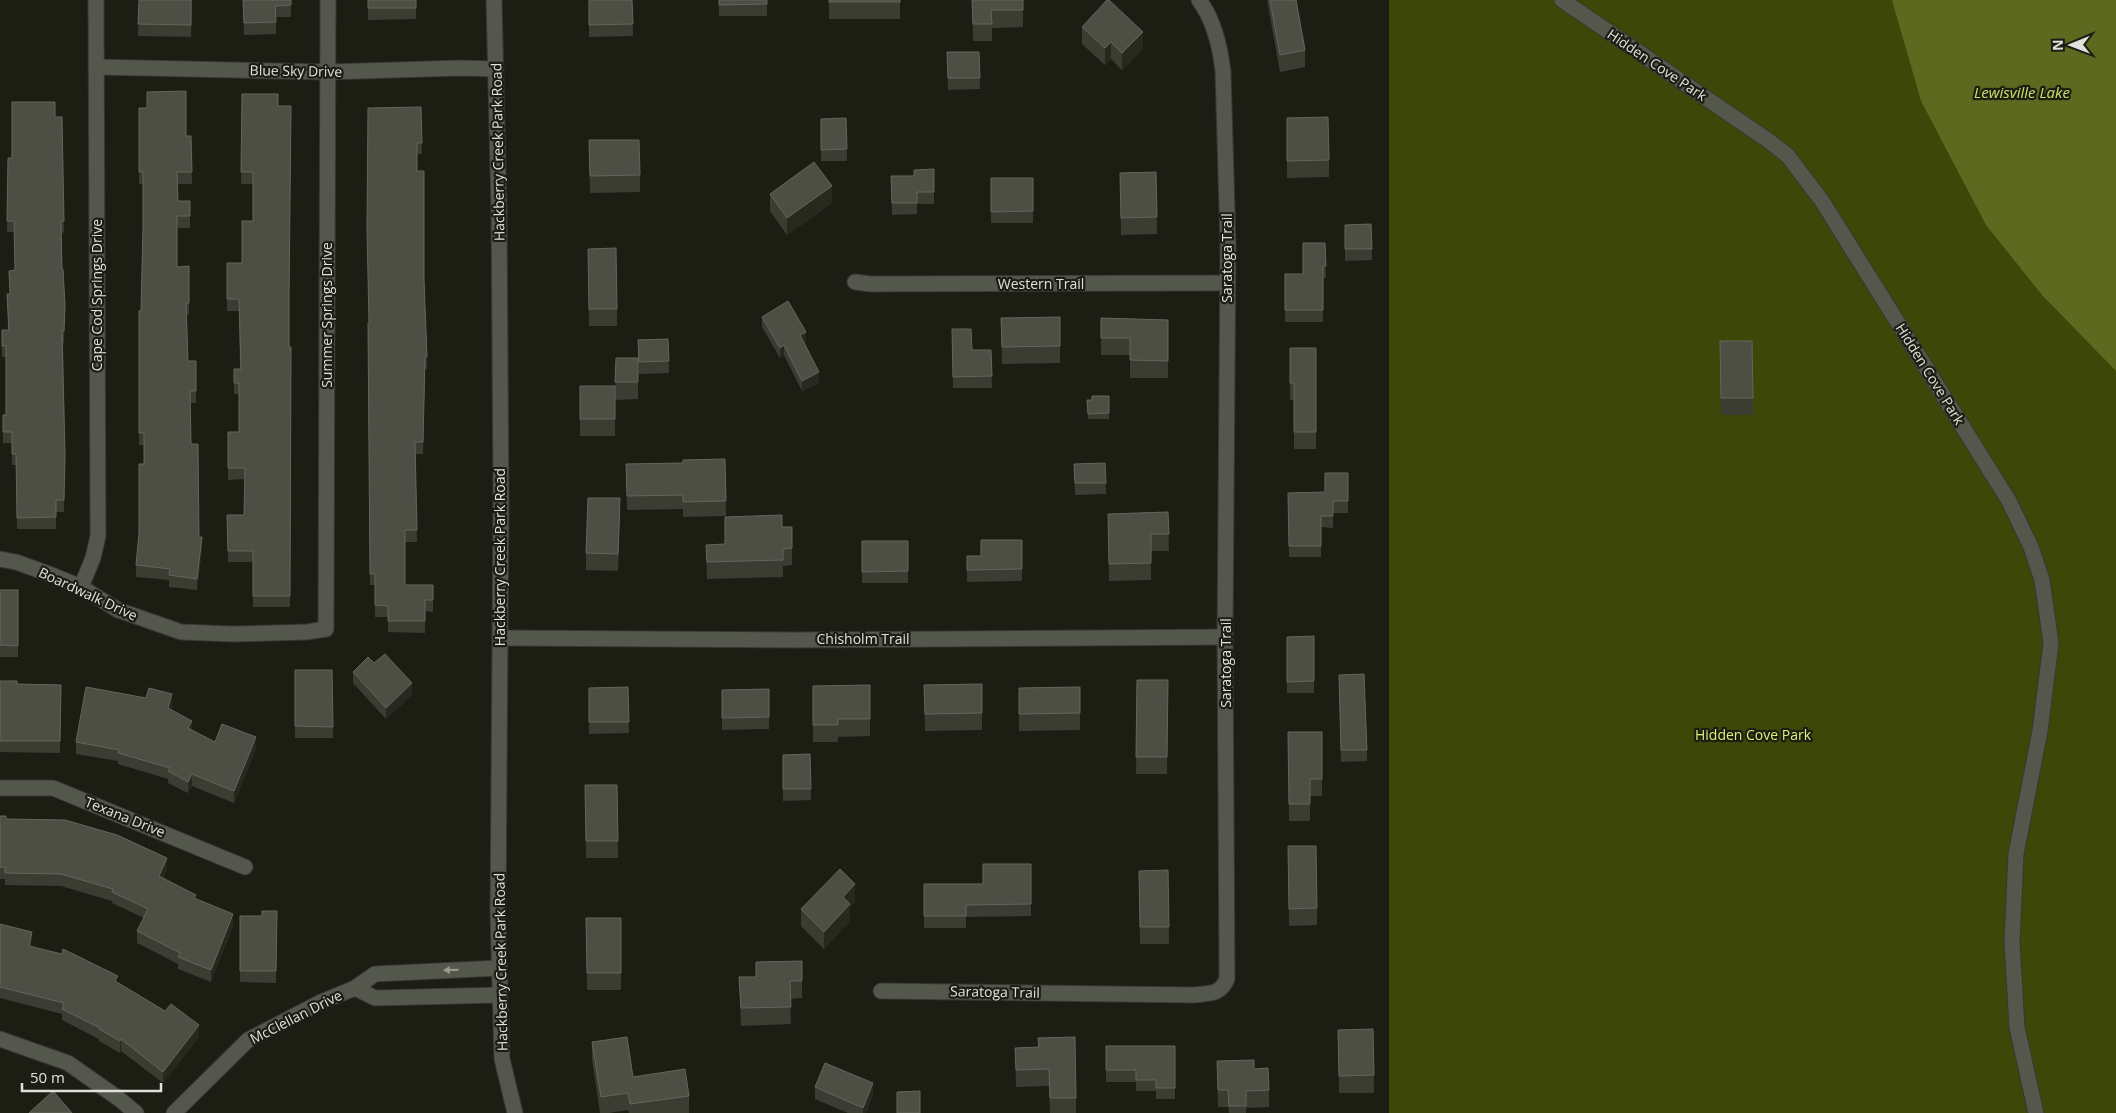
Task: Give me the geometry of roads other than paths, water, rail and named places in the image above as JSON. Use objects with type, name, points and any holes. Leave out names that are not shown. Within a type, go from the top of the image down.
[{"type":"street","name":"Cape Cod Springs Drive","points":[[81,587],[93,558],[98,536],[96,0]]},
{"type":"street","name":"Summer Springs Drive","points":[[326,629],[328,0]]},
{"type":"street","name":"Hackberry Creek Park Road","points":[[494,0],[500,235],[499,968],[502,1059],[514,1113]]},
{"type":"street","name":"Saratoga Trail","points":[[881,991],[1194,995],[1213,993],[1223,988],[1227,979],[1229,962],[1226,637],[1226,283],[1228,246],[1223,72],[1221,56],[1209,14],[1199,0]]},
{"type":"street","name":"Hidden Cove Park","points":[[1562,0],[1769,141],[1788,156],[1822,201],[2009,500],[2031,547],[2042,580],[2051,643],[2040,731],[2016,854],[2012,942],[2017,1028],[2036,1113]]},
{"type":"street","name":"Blue Sky Drive","points":[[96,67],[328,72],[460,68],[496,69]]},
{"type":"street","name":"Western Trail","points":[[856,282],[870,284],[1226,283]]},
{"type":"street","name":"Boardwalk Drive","points":[[0,559],[16,562],[81,587],[118,610],[180,632],[233,634],[307,632],[326,629]]},
{"type":"street","name":"Chisholm Trail","points":[[500,638],[825,640],[1226,637]]},
{"type":"street","name":"Texana Drive","points":[[0,788],[53,788],[245,866]]},
{"type":"street","name":"McClellan Drive","points":[[174,1113],[248,1040],[321,1002],[355,988],[375,974],[499,968]]},
{"type":"street","points":[[394,972],[395,998]]},
{"type":"street","name":"McClellan Drive","points":[[355,988],[375,998],[500,995]]},
{"type":"street","points":[[0,1039],[68,1063],[136,1113]]},
{"type":"water","name":"Lewisville Lake","points":[[1892,0],[2116,0],[2116,371],[2042,295],[1986,225],[1921,101]]}]
